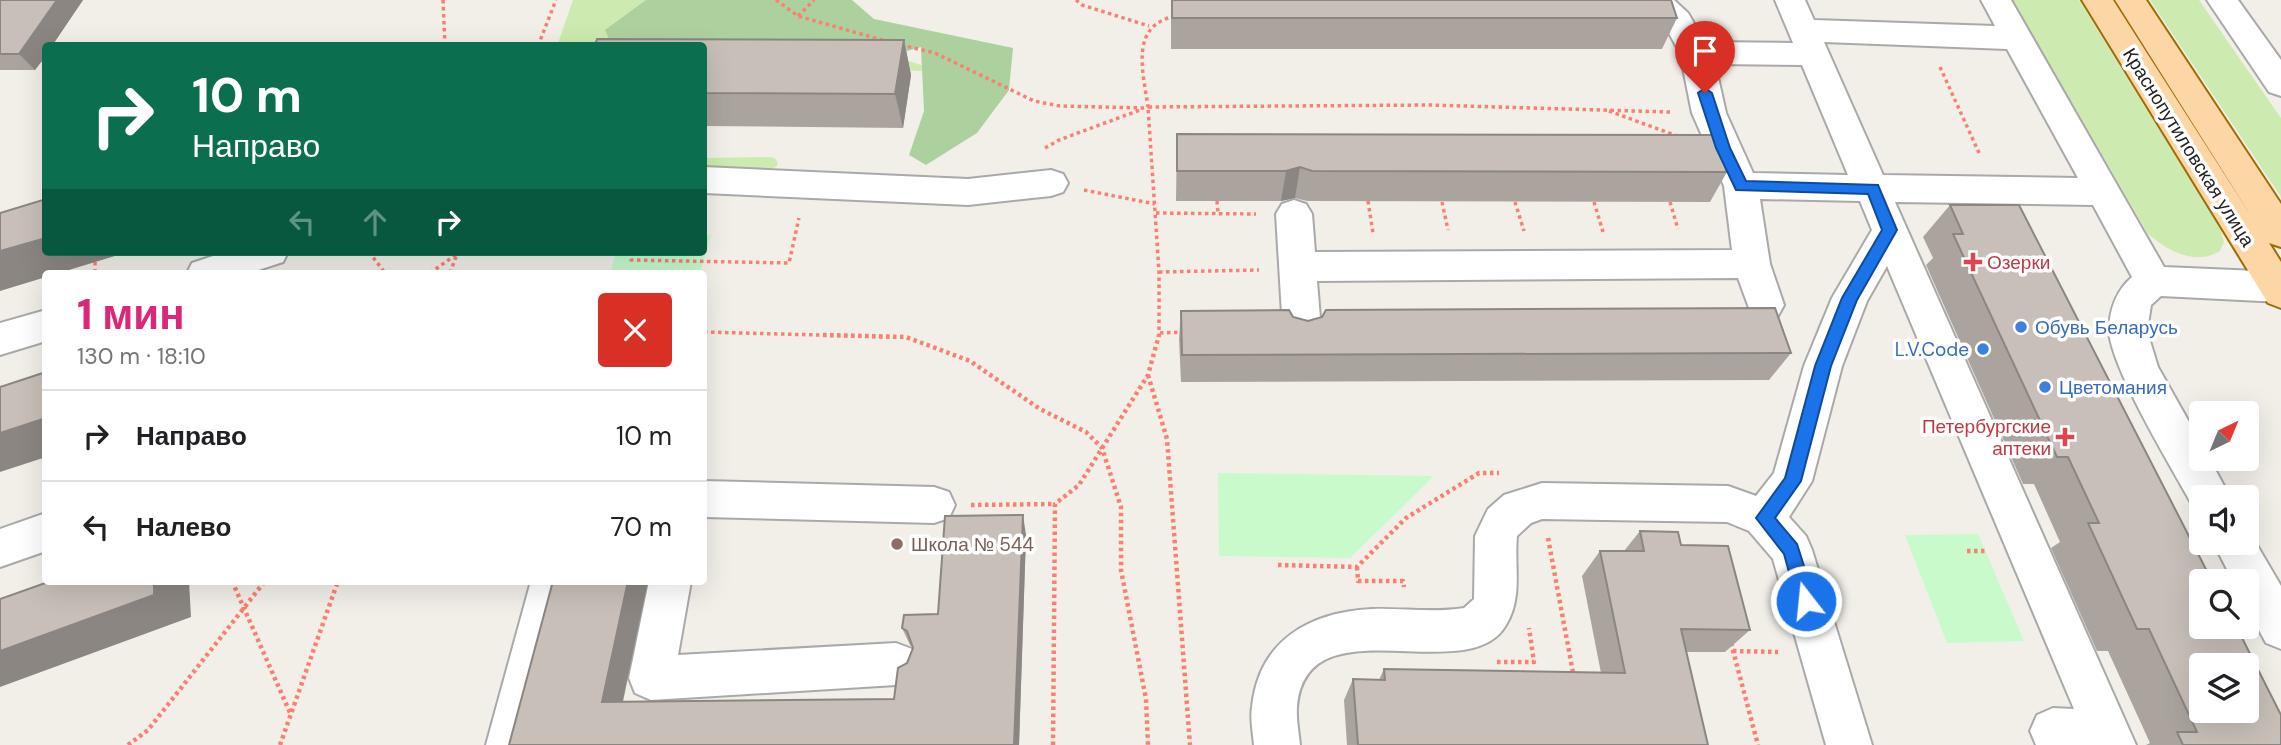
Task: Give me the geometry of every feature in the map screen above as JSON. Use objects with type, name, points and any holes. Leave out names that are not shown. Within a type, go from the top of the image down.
[{"type":"main road","name":"Краснопутиловская улица","points":[[2097,0],[2280,289]]},
{"type":"main road","name":"Краснопутиловская улица","points":[[2130,0],[2281,233]]},
{"type":"street","points":[[1655,0],[1677,21],[1696,53],[1709,113],[1741,186],[1752,264],[1765,305]]},
{"type":"street","points":[[1790,0],[2110,738]]},
{"type":"street","points":[[1996,0],[2153,281]]},
{"type":"street","points":[[2222,0],[2281,84]]},
{"type":"street","points":[[1696,53],[1809,42],[1926,35],[2017,38]]},
{"type":"street","points":[[707,180],[968,192],[1051,183]]},
{"type":"street","points":[[1741,186],[2102,192]]},
{"type":"street","points":[[1294,214],[1303,331]]},
{"type":"street","points":[[1765,518],[1792,481],[1823,366],[1850,298],[1890,230]]},
{"type":"street","points":[[214,270],[258,256]]},
{"type":"street","points":[[1298,267],[1752,264]]},
{"type":"street","points":[[2203,485],[2140,370],[2128,331],[2133,298],[2153,281],[2280,289]]},
{"type":"street","points":[[0,340],[42,326]]},
{"type":"street","points":[[707,499],[934,505]]},
{"type":"street","points":[[1276,745],[1274,703],[1286,668],[1312,642],[1347,630],[1454,630],[1478,624],[1494,607],[1498,584],[1493,550],[1499,527],[1516,510],[1542,501],[1728,504],[1765,518],[1791,550],[1849,745]]},
{"type":"street","points":[[0,548],[42,533]]},
{"type":"street","points":[[2241,555],[2281,628]]},
{"type":"street","points":[[509,745],[551,585]]},
{"type":"street","points":[[669,585],[651,678],[896,664]]},
{"type":"street","points":[[2053,731],[2110,738]]},
{"type":"path","points":[[443,0],[445,42]]},
{"type":"path","points":[[540,42],[556,0]]},
{"type":"path","points":[[776,0],[798,16],[935,53],[1034,101],[1060,106],[1429,105],[1709,113]]},
{"type":"path","points":[[798,16],[814,0]]},
{"type":"path","points":[[1076,0],[1083,5],[1149,26]]},
{"type":"path","points":[[934,505],[1055,504],[1079,485],[1148,375],[1160,332],[1159,272],[1142,42],[1149,26],[1162,17],[1181,16]]},
{"type":"path","points":[[1926,35],[1959,114],[1985,164]]},
{"type":"path","points":[[1605,110],[1708,148],[1723,148]]},
{"type":"path","points":[[1051,183],[1155,204]]},
{"type":"path","points":[[1217,201],[1218,213]]},
{"type":"path","points":[[1156,213],[1294,214]]},
{"type":"path","points":[[630,256],[631,260],[789,263],[799,218]]},
{"type":"path","points":[[372,256],[383,270]]},
{"type":"path","points":[[434,270],[453,256]]},
{"type":"path","points":[[95,262],[95,270]]},
{"type":"path","points":[[1159,272],[1278,270],[1298,267]]},
{"type":"path","points":[[707,332],[906,337],[970,361],[1040,409],[1086,432],[1102,448],[1121,507],[1121,570],[1146,699],[1148,745]]},
{"type":"path","points":[[1160,332],[1196,332]]},
{"type":"path","points":[[1148,375],[1167,439],[1190,745]]},
{"type":"path","points":[[1053,745],[1055,504]]},
{"type":"path","points":[[1357,567],[1358,581],[1403,581]]},
{"type":"path","points":[[234,585],[291,716]]},
{"type":"path","points":[[128,745],[148,730],[262,585]]},
{"type":"path","points":[[279,745],[337,585]]},
{"type":"path","points":[[1730,638],[1758,745]]},
{"type":"green space","points":[[573,0],[764,0],[796,23],[939,71],[707,68],[707,42],[558,42]]},
{"type":"green space","points":[[646,0],[852,0],[874,19],[1013,48],[1009,90],[977,133],[926,165],[909,155],[924,111],[921,47],[880,59],[707,46],[707,42],[611,42],[605,30]]},
{"type":"green space","points":[[2013,0],[2079,0],[2221,230],[2224,242],[2220,251],[2201,257],[2182,255],[2148,234]]},
{"type":"green space","points":[[2150,0],[2199,0],[2281,118],[2281,197]]},
{"type":"green space","points":[[771,157],[776,159],[778,165],[768,172],[707,173],[707,158]]},
{"type":"green space","points":[[615,256],[705,256],[701,270],[611,270]]},
{"type":"green space","points":[[1218,473],[1434,476],[1350,558],[1219,556]]},
{"type":"green space","points":[[1978,534],[2024,641],[1947,643],[1905,535]]},
{"type":"building","points":[[0,0],[57,0],[19,54],[0,54]]},
{"type":"building","points":[[1172,0],[1671,0],[1677,18],[1172,18]]},
{"type":"building","points":[[597,39],[904,40],[895,94],[707,93],[707,42],[596,42]]},
{"type":"building","points":[[1177,134],[1715,135],[1727,172],[1312,171],[1300,167],[1286,171],[1177,171]]},
{"type":"building","points":[[42,200],[42,239],[0,251],[0,213]]},
{"type":"building","points":[[1950,205],[2019,205],[2189,536],[2189,555],[2199,555],[2206,569],[2189,569],[2189,639],[2243,639],[2250,653],[2189,653],[2189,715],[2149,629],[2137,629],[2088,523],[2099,523],[2068,457],[2057,457],[1953,234],[1963,234]]},
{"type":"building","points":[[1775,308],[1791,353],[1182,355],[1181,311],[1289,310],[1293,317],[1308,321],[1322,317],[1326,310]]},
{"type":"building","points":[[42,373],[42,419],[0,433],[0,387]]},
{"type":"building","points":[[1023,515],[1014,745],[509,745],[552,585],[627,585],[602,702],[894,699],[898,668],[907,663],[913,648],[907,631],[902,628],[904,615],[938,614],[945,516]]},
{"type":"building","points":[[1640,531],[1678,532],[1681,545],[1728,546],[1750,630],[1681,629],[1708,745],[1358,745],[1353,679],[1385,680],[1384,669],[1625,673],[1600,551],[1644,551]]},
{"type":"building","points":[[42,584],[154,585],[154,595],[0,651],[0,599]]},
{"type":"building","points":[[2259,671],[2281,715],[2281,745],[2183,745],[2177,732],[2197,732],[2193,723],[2259,723]]},
{"type":"place","name":"Озерки","points":[[1973,262]]},
{"type":"place","name":"Обувь Беларусь","points":[[2021,327]]},
{"type":"place","name":"L.V.Code","points":[[1983,349]]},
{"type":"place","name":"Цветомания","points":[[2045,387]]},
{"type":"place","name":"Петербургские аптеки","points":[[2065,437]]},
{"type":"place","name":"Школа № 544","points":[[897,544]]},
{"type":"route","points":[[1705,93],[1709,113],[1741,186],[1872,189],[1890,230],[1850,298],[1823,366],[1792,481],[1765,518],[1791,550],[1806,601]]}]
